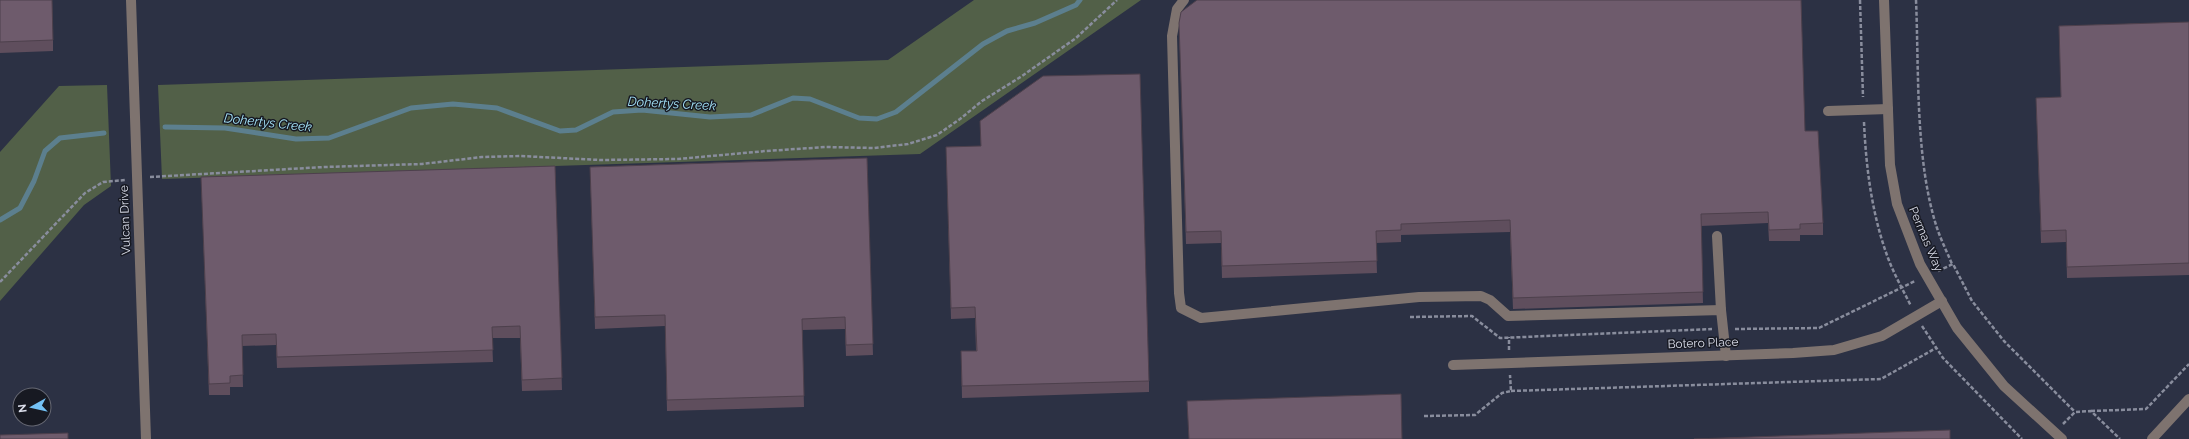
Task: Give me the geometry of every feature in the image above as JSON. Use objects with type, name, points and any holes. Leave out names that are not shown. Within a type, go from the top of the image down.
[{"type":"street","name":"Vulcan Drive","points":[[131,0],[146,439]]},
{"type":"street","points":[[1184,0],[1176,13],[1172,36],[1179,294],[1181,308],[1189,313],[1201,318],[1419,297],[1480,296],[1490,300],[1508,316],[1721,310]]},
{"type":"street","name":"Permas Way","points":[[1884,0],[1890,165],[1897,204],[1920,264],[1957,328],[2004,386],[2058,436]]},
{"type":"street","points":[[1828,111],[1888,109]]},
{"type":"street","points":[[1717,236],[1721,310],[1726,356]]},
{"type":"street","name":"Botero Place","points":[[1453,365],[1726,356],[1820,351],[1859,344],[1882,336],[1942,301]]},
{"type":"street","points":[[2152,439],[2189,399]]},
{"type":"path","points":[[0,282],[85,193],[103,182],[137,178],[324,167],[422,164],[482,157],[520,156],[600,160],[678,159],[811,148],[874,148],[908,144],[937,135],[982,101],[1022,76],[1076,38],[1117,0]]},
{"type":"path","points":[[1916,0],[1922,141],[1926,180],[1937,227],[1952,264],[1972,301],[2004,341],[2075,412],[2146,409],[2189,364]]},
{"type":"path","points":[[1410,317],[1472,316],[1500,338],[1723,329],[1819,328],[1952,264]]},
{"type":"path","points":[[1509,337],[1511,391]]},
{"type":"path","points":[[1424,416],[1475,415],[1502,393],[1511,391],[1881,378],[1936,348]]},
{"type":"path","points":[[2091,411],[2120,439]]},
{"type":"path","points":[[2058,436],[2075,412]]},
{"type":"green space","points":[[974,0],[1141,0],[920,154],[162,179],[158,85],[888,60]]},
{"type":"green space","points":[[107,85],[111,186],[84,205],[0,301],[0,152],[59,86]]},
{"type":"building","points":[[0,0],[52,0],[53,40],[0,42]]},
{"type":"building","points":[[1197,0],[1801,0],[1805,131],[1818,131],[1823,223],[1800,224],[1800,229],[1769,230],[1768,212],[1701,214],[1703,292],[1513,298],[1510,220],[1401,224],[1401,230],[1376,231],[1377,261],[1222,266],[1221,231],[1186,232],[1179,23],[1181,12]]},
{"type":"building","points":[[2189,22],[2189,263],[2067,267],[2066,230],[2041,231],[2036,98],[2061,97],[2059,26]]},
{"type":"building","points":[[1140,74],[1149,381],[962,386],[961,351],[977,351],[975,307],[951,308],[946,147],[981,146],[980,121],[1043,76]]},
{"type":"building","points":[[867,158],[873,344],[846,345],[845,317],[802,319],[804,396],[667,400],[665,315],[595,317],[590,167]]},
{"type":"building","points":[[555,166],[562,378],[522,380],[520,326],[492,327],[493,350],[277,357],[276,334],[242,335],[243,375],[230,376],[230,383],[209,384],[201,177]]},
{"type":"building","points":[[1401,394],[1402,439],[1189,439],[1187,401]]},
{"type":"building","points":[[1950,430],[1950,439],[1694,439]]},
{"type":"building","points":[[68,433],[68,439],[0,439],[0,435]]},
{"type":"waterway","name":"Dohertys Creek","points":[[165,127],[225,128],[296,139],[329,138],[411,108],[453,104],[497,108],[560,131],[576,130],[613,112],[642,110],[710,117],[751,115],[793,98],[810,99],[859,118],[877,119],[896,112],[983,44],[1007,31],[1035,23],[1076,5],[1080,0]]},
{"type":"waterway","name":"Dohertys Creek","points":[[0,220],[20,208],[34,181],[45,151],[60,138],[104,133]]}]
